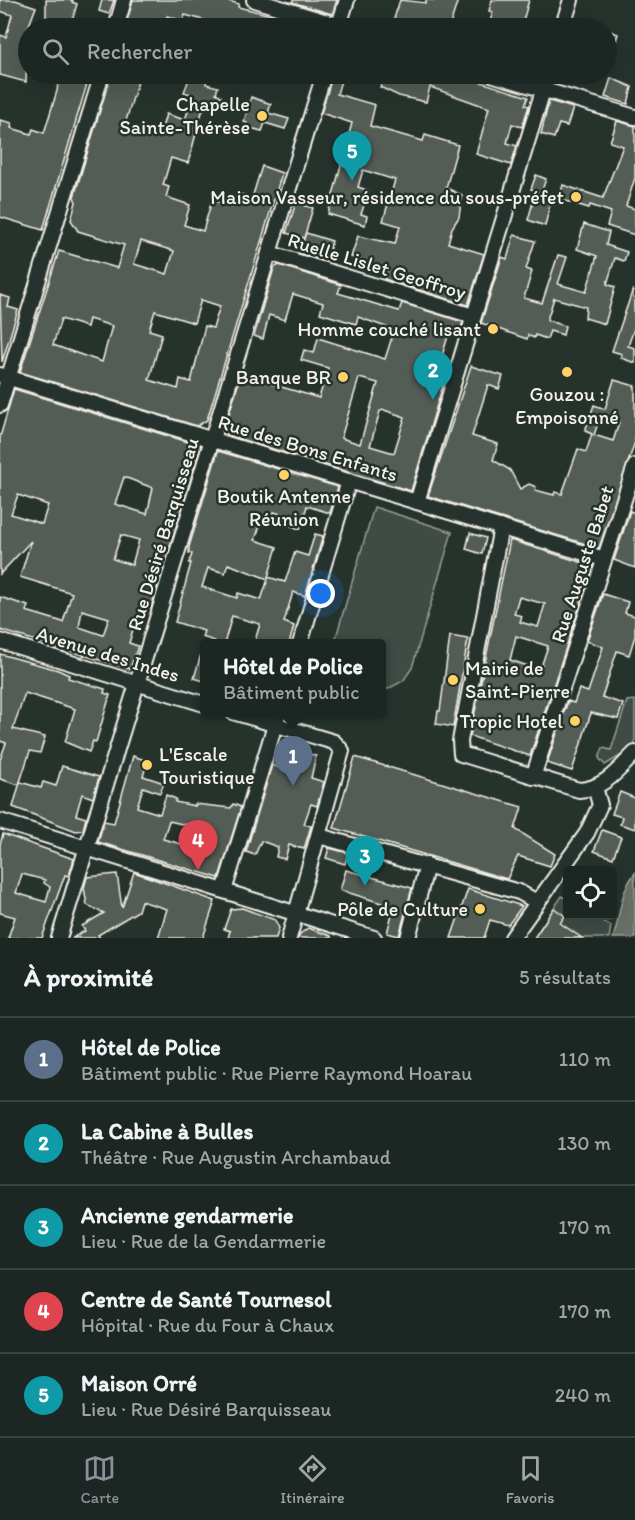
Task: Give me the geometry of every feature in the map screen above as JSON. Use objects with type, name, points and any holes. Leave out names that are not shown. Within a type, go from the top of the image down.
[{"type":"street","points":[[119,18],[124,0]]},
{"type":"street","points":[[254,0],[310,18]]},
{"type":"street","points":[[343,18],[347,0]]},
{"type":"street","points":[[565,18],[571,0]]},
{"type":"street","points":[[0,405],[4,376],[99,84]]},
{"type":"street","name":"Rue Désiré Barquisseau","points":[[59,938],[321,84]]},
{"type":"street","points":[[524,84],[635,117]]},
{"type":"street","points":[[417,502],[545,84]]},
{"type":"street","name":"Ruelle Lislet Geoffroy","points":[[269,253],[473,316]]},
{"type":"street","name":"Rue des Bons Enfants","points":[[4,376],[604,559]]},
{"type":"street","name":"Rue Auguste Babet","points":[[532,777],[635,466]]},
{"type":"street","points":[[302,639],[349,481]]},
{"type":"street","points":[[501,527],[460,741],[461,754],[570,788],[595,787],[612,776],[635,753]]},
{"type":"street","name":"Avenue des Indes","points":[[0,641],[200,703]]},
{"type":"street","points":[[224,891],[277,719],[334,742],[342,751],[289,938]]},
{"type":"street","points":[[512,938],[587,833],[600,805],[595,787]]},
{"type":"street","points":[[0,821],[374,938]]},
{"type":"street","points":[[319,836],[519,892],[537,903]]},
{"type":"street","points":[[408,938],[427,865]]},
{"type":"shaded area","points":[[374,507],[452,532],[412,668],[403,681],[386,690],[386,639],[335,639]]},
{"type":"shaded area","points":[[635,700],[635,747],[605,765],[599,758],[603,748],[611,750],[627,701]]},
{"type":"shaded area","points":[[635,873],[635,938],[613,938],[623,896]]},
{"type":"shaded area","points":[[562,896],[563,920],[601,920],[611,926],[609,938],[545,938],[537,933]]},
{"type":"building","points":[[0,0],[15,0],[36,7],[32,18],[18,18],[18,80],[0,75],[0,35],[6,37],[12,15],[0,11]]},
{"type":"building","points":[[46,0],[73,0],[72,2],[77,4],[73,18],[46,18]]},
{"type":"building","points":[[102,0],[114,0],[109,14],[99,11]]},
{"type":"building","points":[[133,0],[225,0],[239,4],[238,7],[275,16],[274,18],[196,18],[185,15],[184,18],[167,16],[166,18],[128,18]]},
{"type":"building","points":[[293,0],[337,0],[332,14],[292,2]]},
{"type":"building","points":[[400,0],[426,3],[426,0],[458,0],[452,18],[394,18]]},
{"type":"building","points":[[492,0],[529,0],[524,18],[491,18],[493,12],[489,11]]},
{"type":"building","points":[[617,81],[632,87],[628,104],[605,97],[609,84],[617,84]]},
{"type":"building","points":[[58,84],[87,84],[43,230],[0,217],[0,120],[12,123],[11,128],[31,134],[33,129],[44,133]]},
{"type":"building","points":[[108,84],[137,84],[125,124],[160,135],[166,114],[185,120],[193,95],[184,92],[187,84],[206,84],[218,87],[216,93],[221,96],[202,112],[188,163],[171,158],[163,185],[169,187],[166,197],[190,205],[184,225],[203,231],[212,200],[233,207],[238,193],[252,198],[262,166],[282,173],[207,420],[197,426],[20,372],[59,251],[117,268],[124,245],[78,231],[71,220],[76,202],[74,197]],"holes":[[[141,241],[174,251],[167,274],[134,264]],[[201,300],[220,306],[213,328],[205,326],[191,382],[180,379],[178,389],[149,380],[162,334],[149,330],[155,311],[194,323]],[[61,319],[87,327],[89,319],[112,326],[102,362],[53,345]]]},
{"type":"building","points":[[330,84],[340,84],[337,94],[375,105],[370,126],[423,141],[425,135],[458,145],[446,188],[462,195],[459,217],[452,228],[448,243],[484,254],[468,305],[384,279],[388,269],[351,257],[358,236],[395,244],[400,226],[383,221],[395,180],[363,170],[358,187],[369,191],[361,214],[367,216],[365,225],[328,214],[352,123],[321,113]]},
{"type":"building","points":[[381,84],[487,84],[528,97],[525,105],[529,106],[522,127],[512,124],[507,143],[517,146],[511,165],[476,154],[489,108],[430,87],[426,102],[399,96],[380,87]]},
{"type":"building","name":"Chapelle Sainte-Thérèse","points":[[251,97],[271,104],[268,113],[289,119],[285,129],[265,123],[262,131],[246,127],[247,123],[244,122]]},
{"type":"building","points":[[549,101],[573,108],[567,126],[559,124],[554,138],[541,134]]},
{"type":"building","points":[[617,121],[635,126],[635,178],[626,206],[635,209],[635,235],[607,226],[611,212],[559,199],[563,185],[603,198],[623,146],[610,142]]},
{"type":"building","points":[[536,175],[546,179],[541,193],[531,189]]},
{"type":"building","points":[[536,191],[552,196],[545,226],[528,220]]},
{"type":"building","points":[[296,203],[313,208],[304,238],[286,233]]},
{"type":"building","points":[[584,224],[609,232],[606,245],[627,252],[624,261],[615,258],[607,284],[615,287],[605,324],[585,318],[586,307],[554,298],[547,320],[565,326],[563,335],[550,331],[547,339],[528,335],[527,339],[481,323],[502,257],[507,259],[514,235],[535,241],[526,269],[532,271],[524,298],[542,303],[558,255],[567,257],[558,284],[586,292],[597,256],[577,249]]},
{"type":"building","points":[[306,233],[332,241],[326,261],[299,253]]},
{"type":"building","points":[[279,265],[341,285],[338,293],[399,311],[402,303],[463,322],[458,336],[449,333],[437,372],[446,375],[411,491],[227,435],[224,430],[241,375],[319,398],[328,368],[301,360],[304,350],[314,353],[318,338],[385,359],[393,334],[385,331],[386,327],[358,317],[356,324],[320,313],[323,303],[293,294],[285,320],[269,315],[263,339],[254,336],[274,268]],"holes":[[[359,378],[378,383],[360,444],[341,438]],[[384,410],[405,417],[394,453],[370,446],[380,411]]]},
{"type":"building","points":[[633,289],[635,326],[628,346],[635,348],[635,363],[621,358],[622,354],[612,351]]},
{"type":"building","points":[[0,295],[10,298],[8,307],[18,310],[2,362]]},
{"type":"building","points":[[471,366],[503,376],[499,389],[488,385],[472,436],[498,444],[493,460],[510,470],[520,489],[529,484],[536,487],[535,490],[554,495],[555,492],[562,494],[578,449],[586,452],[592,434],[585,431],[594,405],[605,409],[614,380],[635,386],[635,442],[599,548],[428,496]],"holes":[[[600,417],[619,423],[613,441],[594,435]]]},
{"type":"building","points":[[14,389],[201,446],[151,608],[144,606],[141,618],[137,616],[129,643],[138,646],[130,669],[0,630],[0,597],[28,606],[26,611],[63,622],[72,593],[20,577],[31,541],[0,574],[0,437]],"holes":[[[124,477],[153,488],[147,514],[115,504]],[[18,495],[48,505],[42,524],[11,514]],[[121,535],[139,540],[132,565],[113,559]],[[82,610],[109,618],[103,635],[79,627]]]},
{"type":"building","points":[[218,451],[338,487],[330,513],[307,506],[300,529],[291,526],[294,518],[274,512],[272,520],[263,517],[255,540],[277,547],[268,577],[285,582],[295,552],[308,556],[315,534],[323,536],[305,596],[293,592],[284,622],[294,626],[290,639],[256,639],[260,624],[232,616],[225,639],[202,637],[204,631],[175,622],[191,563],[189,563],[192,554],[189,553]],"holes":[[[228,564],[268,579],[261,600],[238,593],[237,598],[202,587],[208,568],[225,573]]]},
{"type":"building","points":[[630,511],[635,513],[635,568],[614,560]]},
{"type":"building","points":[[470,533],[486,538],[482,554],[466,549]]},
{"type":"building","points":[[510,540],[593,566],[530,756],[470,736]],"holes":[[[519,597],[545,604],[538,627],[520,622],[522,616],[514,614]],[[516,636],[548,646],[540,670],[510,660]]]},
{"type":"building","points":[[603,594],[628,602],[625,613],[635,616],[635,636],[629,655],[617,651],[602,697],[623,704],[618,719],[591,713],[572,771],[547,763],[568,701],[574,703],[579,689],[588,692],[603,647],[587,641]]},
{"type":"building","name":"Mairie de Saint-Pierre","points":[[450,636],[468,639],[453,727],[436,724],[438,711],[440,711]]},
{"type":"building","points":[[0,654],[58,670],[69,675],[68,678],[105,689],[104,693],[110,695],[96,742],[93,741],[89,752],[65,742],[75,709],[25,693],[13,729],[45,737],[40,753],[30,751],[19,785],[0,779],[0,760],[6,743],[0,741]]},
{"type":"building","points":[[200,658],[200,680],[194,678]]},
{"type":"building","points":[[293,749],[316,756],[311,778],[324,782],[317,806],[311,804],[304,824],[311,826],[304,849],[289,845],[285,859],[276,857],[278,847],[261,841],[255,855],[246,852],[272,765],[283,769]]},
{"type":"building","points":[[133,756],[148,761],[143,776],[164,783],[160,793],[143,787],[137,807],[160,814],[166,795],[176,799],[175,802],[195,806],[195,804],[231,808],[233,804],[241,807],[219,878],[98,842],[104,821],[114,823]],"holes":[[[169,821],[191,826],[204,824],[196,848],[163,839]]]},
{"type":"building","points":[[355,757],[522,807],[515,829],[555,854],[550,866],[518,856],[507,879],[334,828]]},
{"type":"building","points":[[62,766],[99,777],[93,798],[82,794],[76,815],[86,818],[83,830],[76,831],[13,807],[20,782],[41,788],[43,782],[56,786]]},
{"type":"building","points":[[620,792],[635,798],[635,829],[620,824],[622,817],[612,814]]},
{"type":"building","points":[[602,830],[621,837],[613,858],[594,851]]},
{"type":"building","points":[[3,834],[74,859],[69,876],[65,875],[42,938],[8,938],[15,917],[0,913],[0,844]],"holes":[[[22,874],[45,880],[44,883],[50,887],[46,902],[16,893]]]},
{"type":"building","points":[[329,848],[348,853],[345,864],[326,858]]},
{"type":"building","points":[[346,870],[412,888],[399,936],[387,933],[394,907],[340,890]]},
{"type":"building","points":[[134,872],[215,901],[203,938],[158,938],[167,909],[141,901],[138,911],[98,935],[100,938],[72,938],[85,931],[82,926],[104,913],[87,905],[84,888],[87,877],[117,874],[122,908]]},
{"type":"building","points":[[468,889],[522,906],[508,925],[490,920],[484,938],[451,938]]},
{"type":"building","points":[[242,908],[275,920],[279,928],[276,938],[228,938],[230,931],[224,929],[231,909]]},
{"type":"building","points":[[554,908],[563,915],[560,923],[582,938],[534,938]]},
{"type":"building","points":[[308,928],[331,936],[331,938],[298,938]]},
{"type":"place","name":"Chapelle Sainte-Thérèse","points":[[262,116]]},
{"type":"place","name":"Maison Orré","points":[[352,181]]},
{"type":"place","name":"Maison Vasseur, résidence du sous-préfet","points":[[576,197]]},
{"type":"place","name":"Homme couché lisant","points":[[493,329]]},
{"type":"place","name":"Gouzou : Empoisonné","points":[[567,372]]},
{"type":"place","name":"Banque BR","points":[[343,377]]},
{"type":"place","name":"La Cabine à Bulles","points":[[433,400]]},
{"type":"place","name":"Boutik Antenne Réunion","points":[[284,475]]},
{"type":"place","name":"Mairie de Saint-Pierre","points":[[453,680]]},
{"type":"place","name":"Tropic Hotel","points":[[575,721]]},
{"type":"place","name":"L'Escale Touristique","points":[[147,765]]},
{"type":"place","name":"Hôtel de Police","points":[[293,786]]},
{"type":"place","name":"Centre de Santé Tournesol","points":[[198,870]]},
{"type":"place","name":"Ancienne gendarmerie","points":[[365,886]]},
{"type":"place","name":"Pôle de Culture","points":[[480,909]]}]
